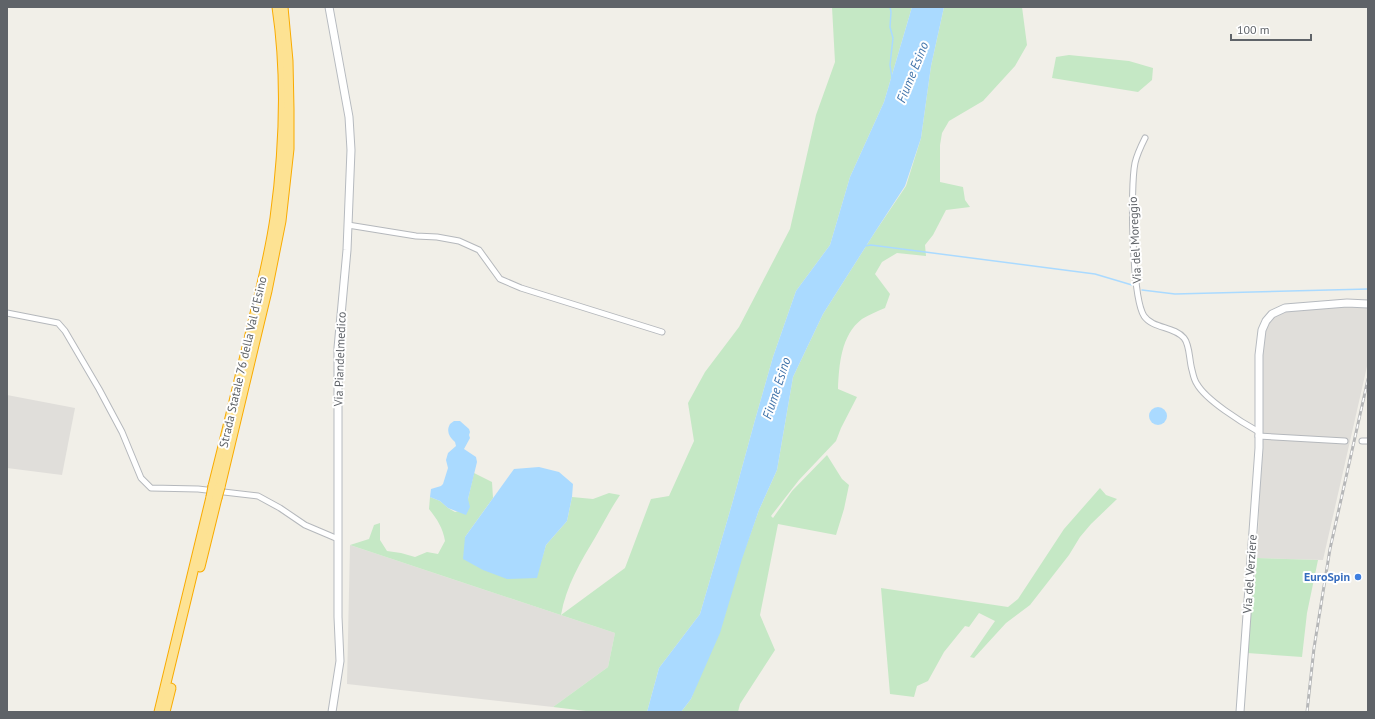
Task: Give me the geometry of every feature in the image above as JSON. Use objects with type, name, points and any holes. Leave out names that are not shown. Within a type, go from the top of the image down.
[{"type":"highway","name":"Strada Statale 76 della Val d'Esino","points":[[217,486],[275,220],[282,148],[283,108],[276,7]]},
{"type":"highway","name":"Strada Statale 76 della Val d'Esino","points":[[159,712],[266,291],[281,221],[288,149],[289,109],[288,61],[283,7]]},
{"type":"highway","name":"Strada Statale 76 della Val d'Esino","points":[[165,712],[214,498]]},
{"type":"main road","name":"Via Piandelmedico","points":[[329,7],[349,117],[351,150],[348,250],[338,348],[338,617],[340,660],[332,712]]},
{"type":"main road","points":[[1258,434],[1260,344],[1262,330],[1266,321],[1272,314],[1285,308],[1366,304]]},
{"type":"main road","name":"Via del Verziere","points":[[1240,712],[1259,448],[1258,434]]},
{"type":"street","name":"Via del Moreggio","points":[[1145,138],[1139,148],[1135,162],[1133,181],[1135,271],[1140,305],[1144,316],[1150,321],[1178,333],[1184,338],[1196,383],[1203,392],[1216,403],[1258,434]]},
{"type":"street","points":[[348,225],[459,241],[479,250],[500,279],[514,285],[662,332]]},
{"type":"street","points":[[7,313],[58,323],[65,331],[99,388],[122,432],[141,478],[151,488],[198,489],[258,496],[280,508],[305,525],[338,539]]},
{"type":"street","points":[[1258,434],[1345,441]]},
{"type":"street","points":[[1362,441],[1368,441]]},
{"type":"shaded area","points":[[1357,306],[1368,307],[1368,362],[1323,560],[1257,558],[1262,440],[1263,338],[1267,326],[1273,316],[1285,312],[1301,309]]},
{"type":"shaded area","points":[[7,395],[75,408],[62,475],[7,468]]},
{"type":"shaded area","points":[[350,545],[615,633],[608,667],[553,707],[347,684]]},
{"type":"green space","points":[[832,7],[912,7],[884,102],[850,177],[830,245],[796,291],[773,357],[700,614],[659,668],[647,712],[594,712],[553,707],[608,667],[615,633],[350,545],[369,539],[374,525],[380,523],[380,540],[387,551],[415,557],[427,552],[438,554],[445,541],[443,532],[435,516],[429,509],[430,497],[440,501],[455,512],[468,509],[468,499],[474,473],[492,482],[493,498],[465,537],[536,578],[546,545],[567,521],[572,497],[593,499],[609,493],[620,495],[570,584],[561,615],[625,568],[651,499],[669,496],[694,441],[688,403],[705,372],[739,327],[790,229],[816,115],[835,62]]},
{"type":"green space","points":[[944,7],[1022,7],[1027,45],[1015,66],[983,101],[949,121],[942,133],[940,145],[940,182],[963,187],[965,200],[970,207],[946,210],[933,235],[925,245],[926,256],[897,253],[882,262],[875,274],[890,294],[885,308],[862,319],[855,326],[845,342],[840,361],[838,389],[857,397],[836,441],[799,480],[771,516],[773,518],[792,491],[827,455],[842,479],[849,485],[844,509],[836,535],[778,524],[760,615],[775,650],[740,704],[738,712],[681,712],[691,699],[759,510],[777,470],[793,377],[823,314],[906,186],[921,138],[931,66]]},
{"type":"green space","points":[[1069,55],[1129,61],[1153,68],[1152,80],[1138,92],[1052,78],[1056,57]]},
{"type":"green space","points":[[1100,488],[1106,495],[1117,499],[1080,537],[1069,555],[1030,605],[1006,623],[974,658],[970,657],[995,621],[979,613],[969,627],[965,626],[944,652],[928,681],[917,686],[914,697],[890,694],[881,588],[1008,607],[1018,599],[1064,529]]},
{"type":"green space","points":[[1257,558],[1318,560],[1307,613],[1302,657],[1247,653]]},
{"type":"water","name":"Fiume Esino","points":[[912,7],[944,7],[931,66],[921,138],[905,186],[823,314],[793,377],[777,470],[759,510],[742,559],[720,633],[691,699],[681,712],[647,712],[659,668],[700,614],[773,357],[796,291],[830,245],[850,177],[884,102]]},
{"type":"water","points":[[1158,407],[1162,408],[1166,412],[1166,420],[1162,424],[1158,425],[1154,424],[1150,420],[1149,416],[1150,412],[1154,408]]},
{"type":"water","points":[[454,421],[460,421],[469,429],[470,438],[464,449],[476,457],[477,462],[468,499],[470,507],[466,515],[448,508],[440,501],[430,497],[431,489],[443,484],[448,468],[446,460],[448,453],[456,446],[448,431],[450,424]]},
{"type":"water","points":[[539,467],[559,472],[573,484],[567,521],[546,545],[537,578],[507,579],[483,570],[463,559],[465,537],[514,469]]},
{"type":"waterway","points":[[890,7],[890,27],[893,38],[890,65],[892,78]]},
{"type":"waterway","points":[[865,246],[871,245],[1095,274],[1132,285]]},
{"type":"waterway","points":[[1142,290],[1175,294],[1368,289]]},
{"type":"railway","points":[[1307,712],[1314,648],[1330,549],[1368,379]]},
{"type":"place","name":"EuroSpin","points":[[1358,577]]}]
